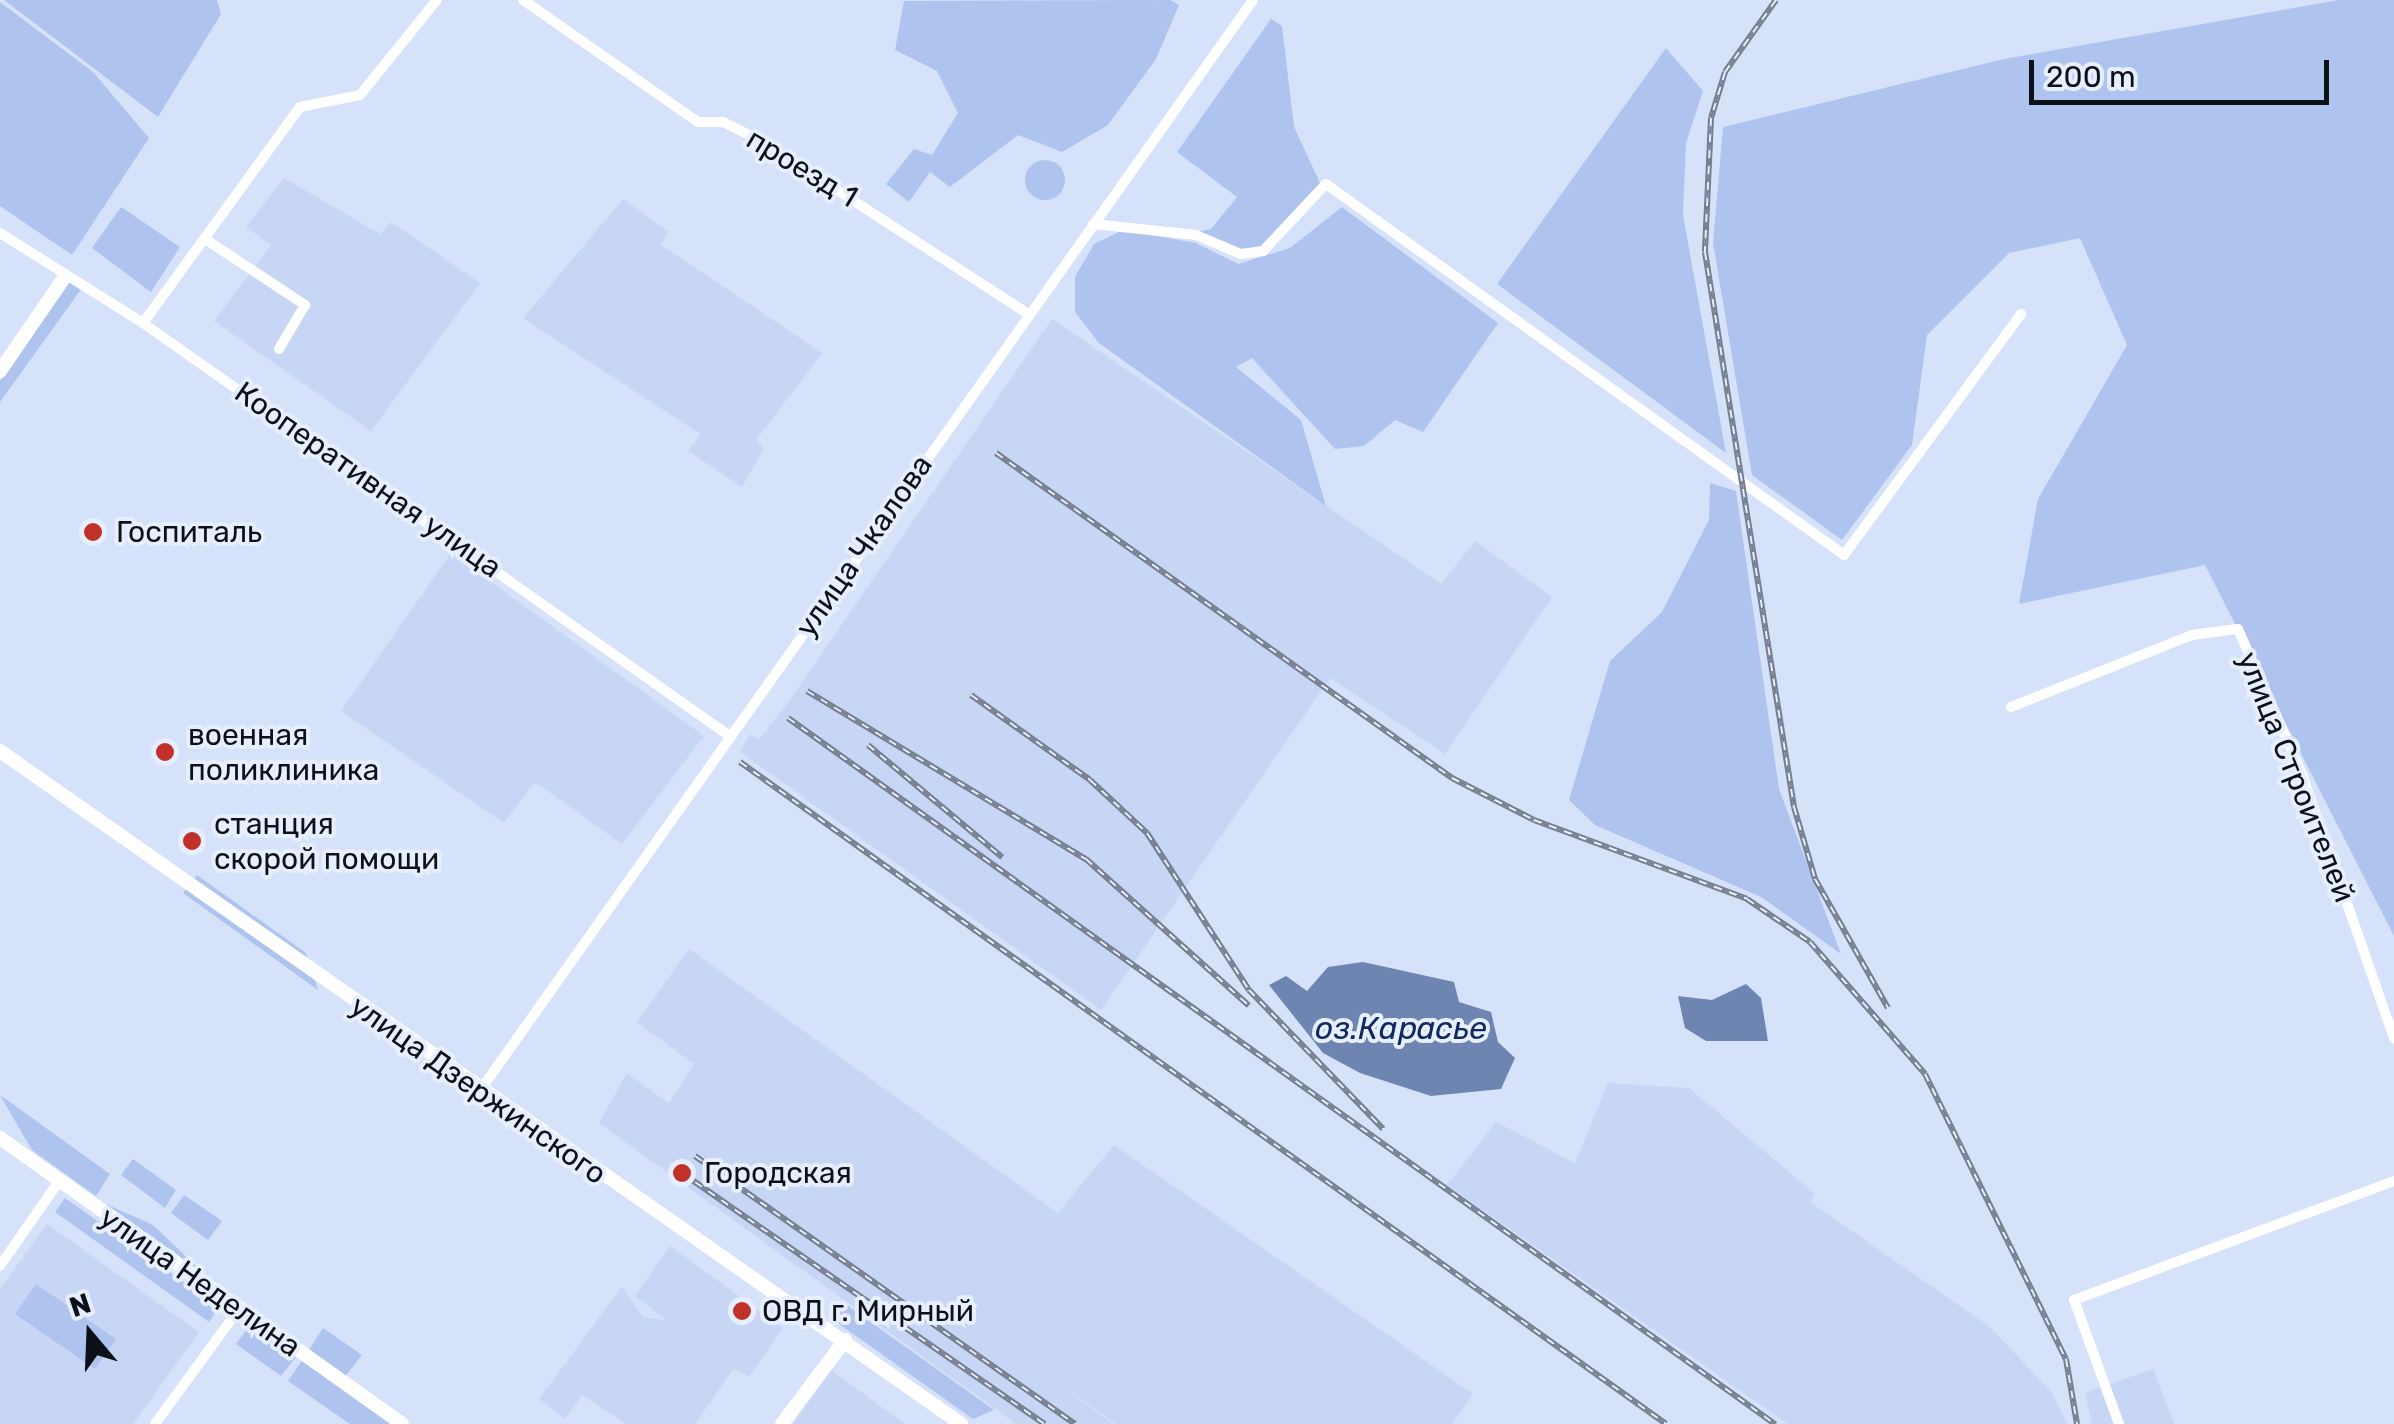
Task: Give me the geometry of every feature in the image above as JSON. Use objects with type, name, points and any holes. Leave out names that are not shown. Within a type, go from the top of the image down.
[{"type":"street","points":[[143,323],[205,239],[220,206],[300,106],[360,95],[437,0]]},
{"type":"street","name":"проезд 1","points":[[522,0],[698,122],[723,122],[761,142],[1028,314]]},
{"type":"street","name":"улица Чкалова","points":[[478,1093],[1253,0]]},
{"type":"street","points":[[1093,224],[1252,252],[1326,184],[1844,555],[2021,314]]},
{"type":"street","name":"Кооперативная улица","points":[[0,233],[64,278],[143,323],[730,737]]},
{"type":"street","points":[[205,239],[305,304],[279,348]]},
{"type":"street","points":[[0,371],[64,278]]},
{"type":"street","name":"улица Строителей","points":[[2012,706],[2192,635],[2238,628],[2302,774],[2394,1038]]},
{"type":"street","name":"улица Дзержинского","points":[[0,751],[478,1093],[845,1340],[961,1424]]},
{"type":"street","name":"улица Неделина","points":[[0,1138],[402,1424]]},
{"type":"street","points":[[0,1266],[60,1181]]},
{"type":"street","points":[[2119,1424],[2074,1300],[2394,1181]]},
{"type":"street","points":[[155,1424],[238,1310]]},
{"type":"street","points":[[782,1424],[845,1340]]},
{"type":"shaded area","points":[[4,0],[217,0],[221,14],[158,117]]},
{"type":"shaded area","points":[[1170,0],[1179,5],[1156,59],[1108,125],[1062,152],[1018,135],[950,187],[930,172],[909,202],[886,184],[914,149],[932,155],[958,113],[937,71],[895,50],[904,1]]},
{"type":"shaded area","points":[[2339,0],[2394,0],[2394,936],[2205,565],[2019,604],[2038,499],[2127,345],[2080,238],[2009,253],[1927,335],[1912,445],[1842,540],[1752,475],[1713,243],[1723,127],[2004,59]]},
{"type":"shaded area","points":[[0,2],[93,72],[149,138],[72,255],[0,206]]},
{"type":"shaded area","points":[[1271,19],[1282,26],[1294,127],[1321,185],[1263,246],[1242,251],[1197,232],[1211,229],[1237,197],[1177,152]]},
{"type":"shaded area","points":[[1666,48],[1703,91],[1686,143],[1683,215],[1726,453],[1497,284]]},
{"type":"shaded area","points":[[1045,160],[1059,166],[1065,180],[1059,194],[1045,200],[1031,194],[1025,180],[1031,166]]},
{"type":"shaded area","points":[[284,178],[380,234],[391,222],[480,283],[371,431],[214,321],[271,245],[246,227]]},
{"type":"shaded area","points":[[623,199],[669,232],[661,245],[822,353],[756,440],[764,448],[742,487],[688,451],[700,434],[523,318]]},
{"type":"shaded area","points":[[121,207],[180,247],[151,292],[92,248]]},
{"type":"shaded area","points":[[1342,207],[1498,323],[1423,432],[1395,420],[1364,446],[1335,449],[1252,358],[1236,367],[1301,420],[1326,506],[1099,343],[1075,312],[1075,277],[1094,244],[1123,230],[1196,243],[1238,264],[1290,248]]},
{"type":"shaded area","points":[[71,280],[82,288],[0,402],[0,381]]},
{"type":"shaded area","points":[[1052,319],[1441,584],[1475,541],[1552,597],[1445,754],[1330,678],[1101,1010],[739,751],[751,734],[759,740],[792,697]]},
{"type":"shaded area","points":[[1710,483],[1736,491],[1779,789],[1841,954],[1761,897],[1595,825],[1569,800],[1610,661],[1662,612],[1709,520]]},
{"type":"shaded area","points":[[451,553],[704,736],[622,844],[535,782],[504,823],[341,711]]},
{"type":"shaded area","points":[[197,875],[306,953],[318,990],[183,893]]},
{"type":"shaded area","points":[[689,949],[1058,1213],[1114,1145],[1473,1394],[1452,1424],[1116,1424],[1038,1369],[1113,1424],[1016,1424],[599,1123],[627,1073],[830,1220],[669,1103],[694,1064],[637,1022]]},
{"type":"shaded area","points":[[1608,1083],[1689,1088],[1815,1194],[1810,1202],[1990,1327],[2053,1394],[2067,1424],[1788,1424],[1447,1185],[1496,1122],[1575,1163]]},
{"type":"shaded area","points":[[0,1095],[110,1174],[96,1196],[32,1150]]},
{"type":"shaded area","points":[[133,1159],[176,1190],[165,1208],[121,1175]]},
{"type":"shaded area","points":[[184,1195],[222,1221],[208,1240],[171,1213]]},
{"type":"shaded area","points":[[65,1198],[219,1307],[209,1322],[55,1212]]},
{"type":"shaded area","points":[[106,1204],[153,1225],[203,1273]]},
{"type":"shaded area","points":[[47,1224],[199,1332],[133,1424],[0,1424],[0,1289]]},
{"type":"shaded area","points":[[670,1246],[783,1328],[749,1377],[734,1368],[695,1424],[627,1424],[582,1395],[565,1419],[539,1399],[622,1287],[643,1317],[668,1321],[635,1296]]},
{"type":"shaded area","points":[[36,1284],[116,1339],[95,1369],[15,1314]]},
{"type":"shaded area","points":[[844,1303],[994,1410],[973,1419],[832,1319]]},
{"type":"shaded area","points":[[251,1324],[296,1357],[281,1376],[236,1344]]},
{"type":"shaded area","points":[[323,1328],[362,1355],[344,1378],[307,1353]]},
{"type":"shaded area","points":[[303,1359],[396,1424],[350,1424],[288,1381]]},
{"type":"shaded area","points":[[2153,1369],[2174,1424],[2092,1424],[2085,1393]]},
{"type":"shaded area","points":[[831,1370],[905,1424],[793,1424]]},
{"type":"water","name":"оз.Карасье","points":[[1363,962],[1454,982],[1459,1002],[1491,1012],[1498,1042],[1515,1058],[1501,1089],[1431,1096],[1360,1073],[1323,1053],[1269,985],[1286,976],[1307,991],[1328,967]]},
{"type":"water","points":[[1746,984],[1761,998],[1768,1041],[1706,1041],[1685,1028],[1678,996],[1712,1000]]},
{"type":"railway","points":[[1776,0],[1725,72],[1711,118],[1705,252],[1794,807],[1815,879],[1888,1008]]},
{"type":"railway","points":[[996,453],[1452,778],[1534,820],[1747,899],[1810,942],[1925,1074],[2066,1359],[2077,1424]]},
{"type":"railway","points":[[807,691],[1086,859],[1249,1006]]},
{"type":"railway","points":[[971,695],[1090,780],[1147,833],[1249,990],[1383,1129]]},
{"type":"railway","points":[[788,718],[1775,1424]]},
{"type":"railway","points":[[868,745],[1002,857]]},
{"type":"railway","points":[[740,762],[1666,1424]]},
{"type":"railway","points":[[695,1156],[1075,1424]]},
{"type":"railway","points":[[682,1173],[1044,1424]]},
{"type":"place","name":"Госпиталь","points":[[93,532]]},
{"type":"place","name":"военная поликлиника","points":[[165,752]]},
{"type":"place","name":"станция скорой помощи","points":[[192,841]]},
{"type":"place","name":"Городская","points":[[682,1173]]},
{"type":"place","name":"ОВД г. Мирный","points":[[742,1311]]}]
